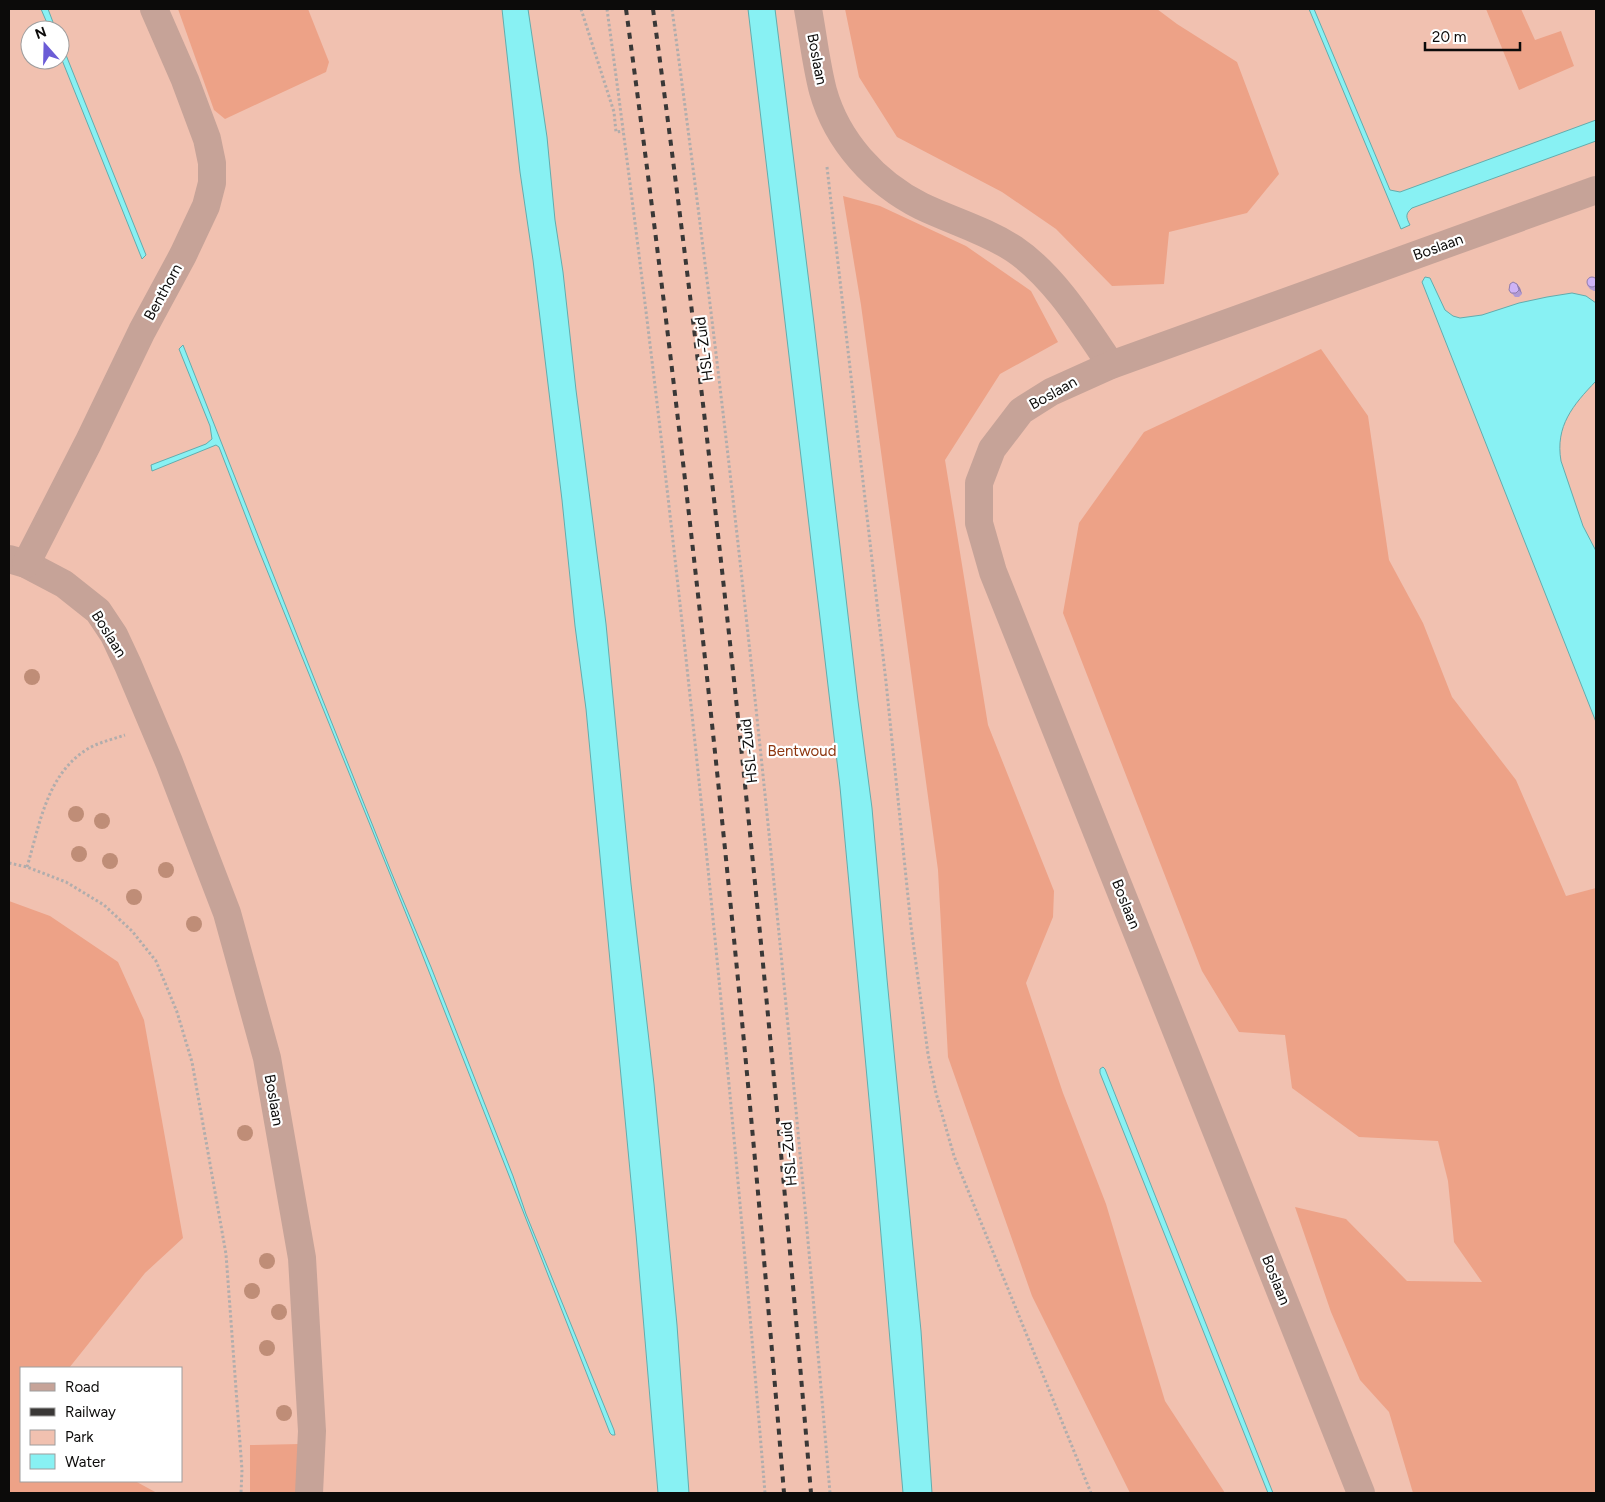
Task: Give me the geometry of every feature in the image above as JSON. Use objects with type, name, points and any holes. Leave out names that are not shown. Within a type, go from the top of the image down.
[{"type":"street","name":"Benthorn","points":[[17,562],[88,443],[142,331],[183,255],[206,206],[212,182],[212,163],[207,139],[185,80],[154,9]]},
{"type":"street","name":"Boslaan","points":[[808,9],[817,64],[831,112],[852,149],[864,164],[901,194],[920,206],[993,237],[1034,265],[1073,311],[1111,364]]},
{"type":"street","name":"Boslaan","points":[[1361,1493],[993,572],[979,523],[980,483],[992,449],[1021,411],[1051,392],[1111,364],[1596,190]]},
{"type":"street","name":"Boslaan","points":[[17,562],[64,584],[98,611],[114,635],[169,762],[227,912],[267,1058],[302,1258],[312,1431],[310,1493]]},
{"type":"path","points":[[581,9],[614,112],[616,132],[623,131]]},
{"type":"path","points":[[607,9],[687,658],[726,1045],[766,1493]]},
{"type":"path","name":"HSL-Zuid","points":[[672,9],[729,460],[771,841],[830,1493]]},
{"type":"path","points":[[826,160],[886,682],[911,926],[928,1054],[936,1094],[954,1156],[1091,1493]]},
{"type":"path","points":[[27,867],[47,798],[56,781],[69,764],[83,752],[101,743],[152,724]]},
{"type":"path","points":[[9,863],[27,867],[66,882],[104,905],[132,931],[156,961],[177,1012],[192,1062],[226,1254],[242,1470],[241,1493]]},
{"type":"green space","name":"Bentwoud","points":[[9,9],[1596,9],[1596,1493],[9,1493]]},
{"type":"shaded area","points":[[178,9],[308,9],[329,62],[326,72],[225,119],[214,110]]},
{"type":"shaded area","points":[[845,9],[1157,9],[1237,62],[1279,174],[1247,213],[1169,232],[1164,284],[1112,286],[1056,229],[1002,192],[897,137],[859,77]]},
{"type":"shaded area","points":[[1486,9],[1521,9],[1535,40],[1561,31],[1574,66],[1519,90]]},
{"type":"shaded area","points":[[843,196],[880,206],[966,246],[1031,291],[1058,342],[1000,374],[945,460],[988,725],[1054,891],[1053,917],[1026,983],[1063,1093],[1106,1204],[1165,1401],[1225,1493],[1130,1493],[1032,1296],[948,1057],[938,870],[861,305]]},
{"type":"shaded area","points":[[1321,349],[1368,416],[1389,560],[1423,623],[1452,697],[1516,780],[1566,896],[1596,888],[1596,1493],[1413,1493],[1389,1412],[1360,1380],[1331,1312],[1295,1207],[1346,1219],[1407,1281],[1482,1282],[1454,1242],[1448,1181],[1438,1141],[1359,1137],[1292,1088],[1285,1035],[1239,1032],[1202,971],[1063,613],[1079,523],[1144,432]]},
{"type":"shaded area","points":[[9,901],[50,916],[118,962],[144,1020],[183,1238],[145,1273],[70,1367],[20,1367],[20,1482],[137,1482],[157,1493],[9,1493]]},
{"type":"shaded area","points":[[300,1444],[300,1493],[250,1493],[250,1445]]},
{"type":"water","points":[[41,9],[48,9],[52,20],[46,20]]},
{"type":"water","points":[[502,9],[528,9],[547,137],[555,220],[606,624],[631,884],[654,1084],[677,1325],[689,1493],[658,1493],[636,1234],[586,709],[533,260],[520,172]]},
{"type":"water","points":[[748,9],[775,9],[814,323],[872,808],[921,1331],[932,1493],[903,1493],[840,787]]},
{"type":"water","points":[[1309,9],[1314,9],[1390,190],[1400,192],[1596,120],[1596,141],[1412,208],[1407,216],[1410,225],[1401,229]]},
{"type":"water","points":[[70,65],[146,255],[142,259],[66,70],[70,70]]},
{"type":"water","points":[[1425,277],[1430,278],[1445,310],[1453,316],[1460,318],[1482,315],[1519,303],[1572,293],[1586,296],[1596,303],[1596,381],[1573,408],[1568,417],[1563,427],[1560,448],[1561,461],[1583,526],[1596,551],[1596,722],[1422,282]]},
{"type":"water","points":[[183,345],[615,1435],[610,1433],[415,936],[219,447],[216,445],[152,471],[151,465],[206,444],[212,439],[210,426],[179,349]]},
{"type":"water","points":[[1103,1067],[1273,1493],[1268,1493],[1100,1073],[1100,1069]]},
{"type":"building","points":[[1590,277],[1594,277],[1597,282],[1596,286],[1590,287],[1587,284],[1587,280]]},
{"type":"building","points":[[1513,282],[1517,284],[1519,290],[1516,293],[1511,293],[1509,290],[1510,284]]},
{"type":"railway","points":[[626,9],[673,379],[715,750],[734,935],[784,1493]]},
{"type":"railway","points":[[653,9],[700,379],[741,750],[778,1121],[811,1493]]}]
